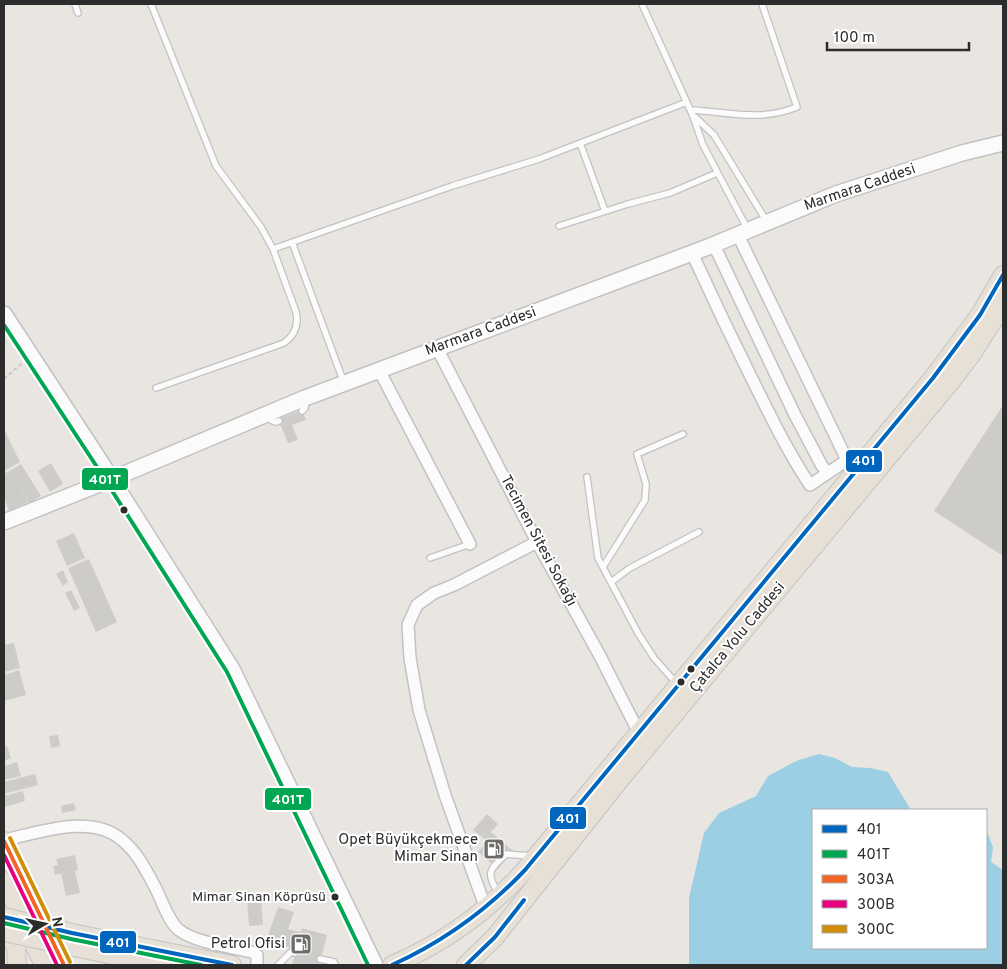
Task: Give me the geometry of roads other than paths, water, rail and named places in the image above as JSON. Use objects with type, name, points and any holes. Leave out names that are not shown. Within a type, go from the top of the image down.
[{"type":"highway","name":"Çatalca Yolu Caddesi","points":[[392,965],[440,941],[466,925],[501,897],[933,378],[980,315],[1003,275]]},
{"type":"highway","name":"Çatalca Yolu Caddesi","points":[[466,965],[495,937],[622,777],[952,380],[971,355],[1003,305]]},
{"type":"highway","points":[[4,841],[64,965]]},
{"type":"highway","points":[[4,881],[44,965]]},
{"type":"highway","points":[[4,917],[75,941],[154,964]]},
{"type":"highway","points":[[4,922],[16,947],[17,965]]},
{"type":"highway","points":[[4,932],[40,940],[75,941],[232,965]]},
{"type":"highway","points":[[4,938],[28,942],[40,940]]},
{"type":"main road","points":[[962,153],[1003,133]]},
{"type":"main road","points":[[962,153],[1003,143]]},
{"type":"main road","name":"Marmara Caddesi","points":[[4,522],[112,479],[262,415],[304,404],[344,383],[714,245],[836,194],[962,153]]},
{"type":"main road","points":[[4,314],[112,479],[232,669],[375,965]]},
{"type":"street","points":[[692,253],[716,307],[772,420],[810,486],[848,460],[743,233]]},
{"type":"street","points":[[714,245],[795,415],[822,466],[828,473]]},
{"type":"street","name":"Tecimen Sitesi Sokağı","points":[[437,348],[537,542],[639,733]]},
{"type":"street","points":[[379,370],[470,544]]},
{"type":"street","points":[[486,909],[445,795],[418,710],[410,658],[408,624],[417,605],[434,593],[454,585],[537,542]]},
{"type":"street","points":[[4,841],[71,826],[86,826],[110,832],[122,839],[133,850],[146,870],[172,922],[178,930],[192,937],[252,952],[257,955],[257,965]]},
{"type":"lane","points":[[75,4],[78,13]]},
{"type":"lane","points":[[151,4],[216,166],[261,227],[273,249],[296,312],[296,327],[292,336],[284,343],[156,388]]},
{"type":"lane","points":[[642,4],[692,113],[703,145],[743,233]]},
{"type":"lane","points":[[692,113],[746,116],[779,113],[797,107],[762,4]]},
{"type":"lane","points":[[273,249],[452,186],[539,159],[687,102]]},
{"type":"lane","points":[[692,113],[714,135],[767,223]]},
{"type":"lane","points":[[580,143],[604,211]]},
{"type":"lane","points":[[560,226],[604,211],[670,193],[717,173]]},
{"type":"lane","points":[[292,242],[344,383]]},
{"type":"lane","points":[[262,415],[275,422],[279,421]]},
{"type":"lane","points":[[603,567],[645,500],[646,484],[637,454],[683,434]]},
{"type":"lane","points":[[587,477],[598,558],[638,633],[654,658],[678,686]]},
{"type":"lane","points":[[611,582],[630,568],[699,532]]},
{"type":"lane","points":[[430,558],[470,544]]},
{"type":"lane","points":[[501,897],[490,878],[492,868],[506,854],[537,856]]},
{"type":"lane","points":[[278,965],[291,952],[295,953]]},
{"type":"lane","points":[[320,959],[334,962],[335,965]]},
{"type":"water","points":[[819,754],[835,758],[852,767],[888,772],[910,809],[812,809],[812,949],[987,949],[987,834],[993,847],[991,862],[1003,870],[1003,965],[689,965],[689,898],[704,833],[719,813],[756,796],[768,776],[796,761]]},
{"type":"place","name":"Opet Büyükçekmece Mimar Sinan","points":[[494,849]]},
{"type":"place","name":"Mimar Sinan Köprüsü","points":[[335,897]]},
{"type":"place","name":"Petrol Ofisi","points":[[301,944]]}]
